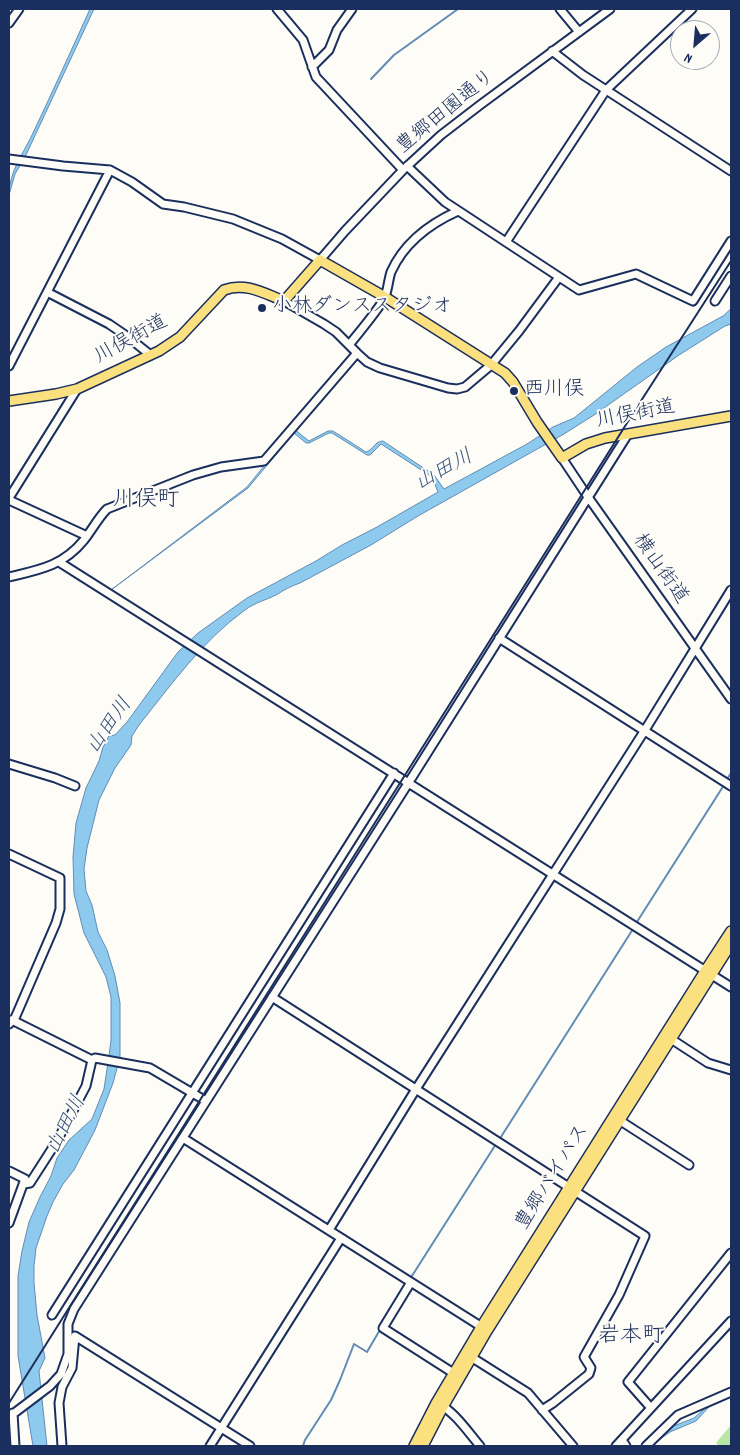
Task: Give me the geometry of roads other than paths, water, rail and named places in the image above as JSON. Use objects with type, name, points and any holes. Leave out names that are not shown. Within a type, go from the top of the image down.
[{"type":"main road","points":[[284,301],[320,260],[510,376],[539,426],[562,458]]},
{"type":"main road","name":"川俣街道","points":[[9,400],[56,394],[77,389],[149,356],[180,337],[224,290],[242,286],[284,301]]},
{"type":"main road","name":"川俣街道","points":[[562,458],[586,444],[605,438],[731,416]]},
{"type":"main road","name":"豊郷バイパス","points":[[414,1446],[484,1329],[668,1037],[731,931]]},
{"type":"main road","name":"豊郷バイパス","points":[[708,972],[731,944]]},
{"type":"main road","name":"豊郷バイパス","points":[[423,1446],[440,1405]]},
{"type":"street","points":[[9,23],[18,9]]},
{"type":"street","points":[[276,9],[303,40],[316,77],[405,168],[445,202],[579,290],[636,274],[693,301],[731,241]]},
{"type":"street","points":[[312,67],[329,50],[337,30],[352,9]]},
{"type":"street","points":[[560,9],[579,32]]},
{"type":"street","name":"豊郷田園通り","points":[[320,260],[350,225],[405,168],[441,136],[480,104],[610,9]]},
{"type":"street","points":[[506,242],[606,90],[692,9]]},
{"type":"street","points":[[552,51],[583,75],[731,171]]},
{"type":"street","points":[[9,159],[110,170],[132,182],[163,204],[184,207],[233,220],[282,239],[320,260]]},
{"type":"street","points":[[9,366],[110,170]]},
{"type":"street","points":[[349,345],[385,298],[396,261],[408,245],[441,218],[458,211]]},
{"type":"street","points":[[715,301],[731,276]]},
{"type":"street","points":[[491,365],[559,277]]},
{"type":"street","points":[[47,292],[109,324],[128,337],[149,356]]},
{"type":"street","name":"川俣街道","points":[[284,301],[336,332],[357,354],[367,362],[380,368],[457,389],[465,387],[491,365]]},
{"type":"street","points":[[9,577],[47,568],[59,562],[83,542],[108,509],[192,475],[264,461],[357,354]]},
{"type":"street","points":[[77,389],[9,499],[87,536]]},
{"type":"street","points":[[15,1446],[13,1413],[50,1386],[61,1374],[68,1354],[68,1324],[74,1309],[628,434]]},
{"type":"street","name":"横山街道","points":[[562,458],[731,699]]},
{"type":"street","points":[[59,562],[731,987]]},
{"type":"street","points":[[329,1230],[416,1089],[645,730],[731,590]]},
{"type":"street","points":[[499,638],[731,786]]},
{"type":"street","points":[[10,767],[55,778],[75,786]]},
{"type":"street","points":[[52,1315],[394,773]]},
{"type":"street","points":[[9,854],[60,878],[60,909],[56,923],[15,1018],[11,1022],[94,1059],[150,1068],[206,1101]]},
{"type":"street","points":[[272,997],[645,1236],[619,1295],[584,1357],[592,1368],[589,1374],[542,1410]]},
{"type":"street","points":[[668,1037],[708,1063],[731,1071]]},
{"type":"street","points":[[24,1184],[30,1183],[61,1132],[86,1086],[94,1059]]},
{"type":"street","points":[[616,1118],[689,1165]]},
{"type":"street","points":[[183,1138],[484,1329]]},
{"type":"street","points":[[9,1171],[25,1179],[9,1223]]},
{"type":"street","points":[[210,1446],[341,1238]]},
{"type":"street","points":[[651,1408],[628,1382],[731,1253]]},
{"type":"street","points":[[410,1282],[383,1328],[457,1375]]},
{"type":"street","points":[[616,1446],[731,1321]]},
{"type":"street","points":[[62,1446],[59,1403],[62,1388],[72,1368],[75,1336],[250,1446]]},
{"type":"street","points":[[469,1355],[528,1393],[573,1446]]},
{"type":"street","points":[[646,1446],[678,1415],[731,1392]]},
{"type":"street","points":[[440,1405],[456,1418],[480,1446]]},
{"type":"street","points":[[622,1440],[626,1446]]},
{"type":"water","points":[[90,9],[94,9],[25,157],[15,174],[9,195],[11,179],[17,164]]},
{"type":"water","points":[[731,309],[731,324],[679,355],[564,434],[418,516],[371,545],[300,583],[252,605],[229,622],[201,649],[163,694],[132,736],[131,745],[115,768],[99,800],[87,848],[84,869],[86,891],[92,905],[98,932],[107,950],[115,976],[120,1003],[120,1057],[113,1083],[95,1130],[74,1170],[63,1184],[53,1202],[36,1248],[34,1283],[37,1315],[45,1358],[39,1371],[47,1446],[33,1446],[18,1356],[18,1276],[22,1251],[29,1222],[51,1176],[57,1158],[69,1140],[92,1119],[104,1089],[111,1040],[111,997],[106,977],[84,933],[74,894],[73,857],[76,823],[86,788],[99,761],[103,747],[109,736],[115,735],[127,722],[178,652],[198,633],[247,598],[438,492],[432,477],[381,444],[370,455],[367,455],[332,433],[306,443],[294,433],[248,488],[111,590],[247,487],[294,429],[309,441],[328,431],[333,431],[366,452],[378,442],[383,441],[434,475],[444,489],[527,444],[553,427],[574,418],[637,367],[666,347],[723,316]]},
{"type":"water","points":[[726,1397],[727,1399],[709,1407],[696,1421],[670,1432],[659,1440],[657,1438],[666,1429],[694,1418],[709,1405]]},
{"type":"waterway","points":[[371,79],[394,55],[458,9]]},
{"type":"waterway","points":[[726,781],[731,773]]},
{"type":"waterway","points":[[635,925],[724,785]]},
{"type":"waterway","points":[[499,1140],[633,929]]},
{"type":"waterway","points":[[410,1279],[496,1144]]},
{"type":"waterway","points":[[303,1446],[331,1400],[354,1344],[367,1352],[381,1328]]},
{"type":"waterway","points":[[651,1446],[660,1438]]},
{"type":"railway","points":[[9,1403],[731,261]]},
{"type":"place","name":"小林ダンススタジオ","points":[[262,308]]},
{"type":"place","name":"西川俣","points":[[514,391]]},
{"type":"district","name":"川俣町","points":[[146,502]]},
{"type":"district","name":"岩本町","points":[[631,1338]]},
{"type":"water label","name":"山田川","points":[[445,472]]},
{"type":"water label","name":"山田川","points":[[111,727]]},
{"type":"water label","name":"山田川","points":[[68,1126]]}]
